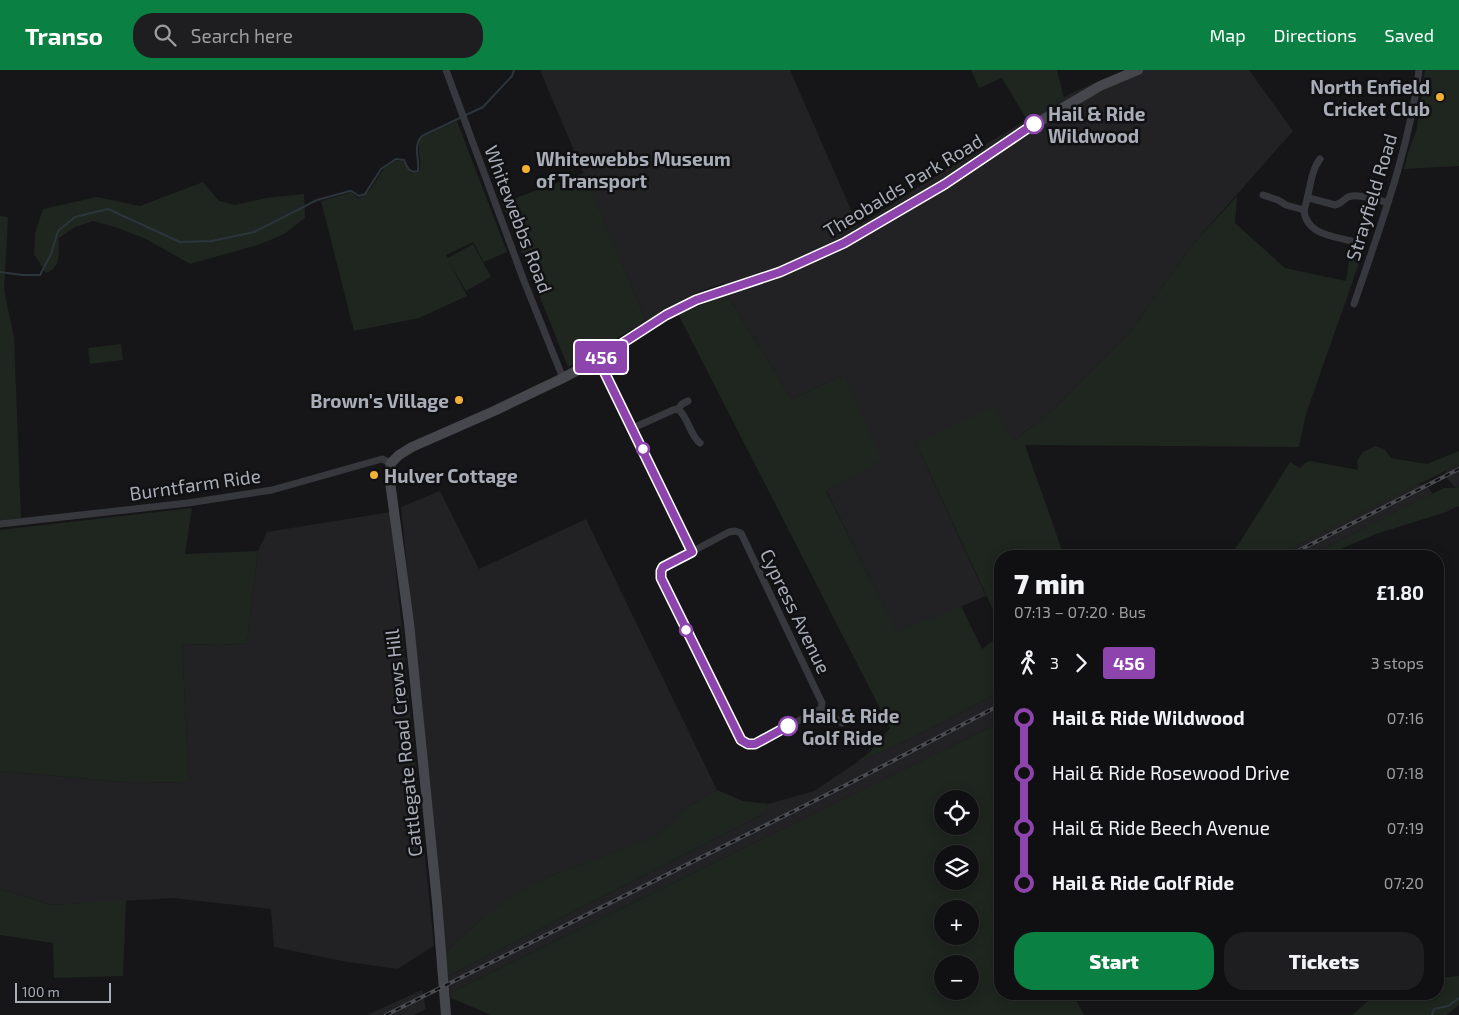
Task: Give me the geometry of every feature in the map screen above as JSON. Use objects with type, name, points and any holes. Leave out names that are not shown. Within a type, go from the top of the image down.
[{"type":"street","name":"Whitewebbs Road","points":[[446,70],[524,281],[563,378]]},
{"type":"street","name":"Theobalds Park Road","points":[[390,465],[398,454],[563,378],[598,359],[666,315],[696,300],[780,272],[844,243],[945,184],[1025,130],[1100,86],[1138,70]]},
{"type":"street","name":"Strayfield Road","points":[[1354,304],[1388,203],[1409,131],[1419,70]]},
{"type":"street","points":[[1320,159],[1314,170],[1309,198],[1304,210],[1307,223],[1320,232],[1352,241]]},
{"type":"street","points":[[1263,195],[1304,210]]},
{"type":"street","points":[[1309,198],[1335,205],[1339,205],[1347,198],[1353,196],[1388,203]]},
{"type":"street","points":[[598,359],[692,552],[663,567],[661,578],[741,740],[748,744],[755,744],[821,709],[842,723]]},
{"type":"street","points":[[633,428],[678,409],[688,401]]},
{"type":"street","points":[[678,409],[683,413],[695,439],[700,443]]},
{"type":"street","name":"Burntfarm Ride","points":[[0,524],[188,503],[272,490],[382,459],[390,465]]},
{"type":"street","name":"Cattlegate Road Crews Hill","points":[[390,465],[410,628],[437,902],[446,1015]]},
{"type":"street","name":"Cypress Avenue","points":[[692,552],[729,532],[741,533],[822,703],[821,709]]},
{"type":"shaded area","points":[[540,70],[790,70],[858,226],[976,150],[1073,92],[1126,70],[1249,70],[1293,131],[1194,243],[1129,333],[1053,410],[1013,441],[916,443],[986,596],[897,633],[826,490],[844,375],[792,399],[727,295],[724,283],[700,291],[646,321]]},
{"type":"shaded area","points":[[971,70],[1057,70],[1064,98],[1027,120],[1002,78],[979,88]]},
{"type":"shaded area","points":[[1425,70],[1459,70],[1459,166],[1404,169],[1417,128]]},
{"type":"shaded area","points":[[457,121],[507,252],[484,262],[473,242],[446,255],[448,258],[473,244],[491,277],[466,291],[450,263],[467,296],[419,318],[354,331],[321,201],[349,193],[358,198],[364,196],[384,169],[396,161],[404,162],[410,173],[418,173],[420,169],[419,143],[421,138]]},
{"type":"shaded area","points":[[584,173],[646,321],[568,367],[502,203]]},
{"type":"shaded area","points":[[203,182],[219,201],[235,205],[266,198],[304,194],[305,218],[284,234],[261,244],[190,264],[146,239],[93,221],[75,227],[59,238],[58,259],[51,271],[46,273],[34,254],[35,233],[43,209],[97,197],[140,206]]},
{"type":"shaded area","points":[[1237,196],[1235,223],[1285,268],[1346,281],[1351,248],[1363,252],[1306,414],[1299,447],[1025,445],[1062,550],[994,550],[994,612],[916,443],[994,406],[1013,441],[1053,410],[1129,333],[1194,243]]},
{"type":"shaded area","points":[[0,216],[8,217],[4,290],[14,337],[21,518],[0,521]]},
{"type":"shaded area","points":[[727,295],[792,399],[844,375],[882,460],[826,491],[897,632],[961,606],[982,649],[994,640],[994,695],[918,735],[853,765],[871,751],[890,728],[678,314]]},
{"type":"shaded area","points":[[121,344],[123,360],[90,364],[88,348]]},
{"type":"shaded area","points":[[1375,446],[1384,449],[1391,458],[1427,464],[1459,451],[1459,464],[1288,550],[1234,550],[1290,462],[1300,468],[1310,461],[1358,470],[1357,461],[1363,452]]},
{"type":"shaded area","points":[[1459,464],[1459,486],[1456,488],[1444,475],[1447,470]]},
{"type":"shaded area","points":[[1426,484],[1433,494],[1322,550],[1288,550],[1415,485]]},
{"type":"shaded area","points":[[1459,486],[1459,506],[1446,512],[1376,534],[1340,550],[1322,550],[1444,488],[1456,488]]},
{"type":"shaded area","points":[[440,491],[479,569],[586,519],[717,790],[687,807],[660,835],[548,877],[482,918],[445,953],[401,507]]},
{"type":"shaded area","points":[[192,508],[185,554],[258,551],[247,643],[221,645],[182,644],[189,782],[135,783],[0,771],[0,530]]},
{"type":"shaded area","points":[[390,512],[434,946],[397,969],[342,961],[274,947],[271,909],[173,898],[52,905],[0,889],[0,771],[135,783],[189,782],[182,644],[221,645],[247,643],[258,551],[267,532]]},
{"type":"shaded area","points":[[994,695],[994,725],[450,993],[448,976],[765,813],[768,804],[814,791],[853,765],[918,735]]},
{"type":"shaded area","points":[[994,725],[994,1000],[1076,1000],[1084,1015],[491,1015],[451,998],[450,993]]},
{"type":"shaded area","points":[[717,790],[743,801],[768,804],[765,813],[448,976],[445,953],[482,918],[516,894],[548,877],[659,835],[687,807]]},
{"type":"shaded area","points":[[0,889],[52,905],[126,900],[123,976],[54,978],[53,943],[0,935]]},
{"type":"shaded area","points":[[1459,976],[1459,1005],[1446,1015],[1352,1015],[1369,1000],[1444,1000],[1444,977]]},
{"type":"shaded area","points":[[422,990],[426,1009],[414,1015],[367,1015]]},
{"type":"waterway","points":[[466,115],[483,107],[512,76],[514,70]]},
{"type":"waterway","points":[[0,272],[40,275],[51,254],[58,231],[75,217],[108,209],[180,242],[212,241],[254,232],[317,200],[350,191],[359,196],[365,194],[381,169],[396,159],[404,160],[410,171],[418,171],[417,144],[422,136],[462,117]]},
{"type":"waterway","points":[[1432,1015],[1434,1009],[1448,1006],[1459,998]]},
{"type":"railway","points":[[1300,550],[1459,469]]},
{"type":"railway","points":[[386,1015],[856,780],[994,708]]},
{"type":"bus line","name":"456","points":[[788,726],[755,744],[748,744],[741,740],[661,578],[663,567],[692,552],[598,359],[666,315],[696,300],[780,272],[867,231],[945,184],[1034,124]]},
{"type":"place","name":"North Enfield Cricket Club","points":[[1440,97]]},
{"type":"place","name":"Hail & Ride Wildwood","points":[[1034,124]]},
{"type":"place","name":"Whitewebbs Museum of Transport","points":[[526,169]]},
{"type":"place","name":"Brown's Village","points":[[459,400]]},
{"type":"place","name":"Hulver Cottage","points":[[374,475]]},
{"type":"place","name":"Hail & Ride Golf Ride","points":[[788,726]]}]
